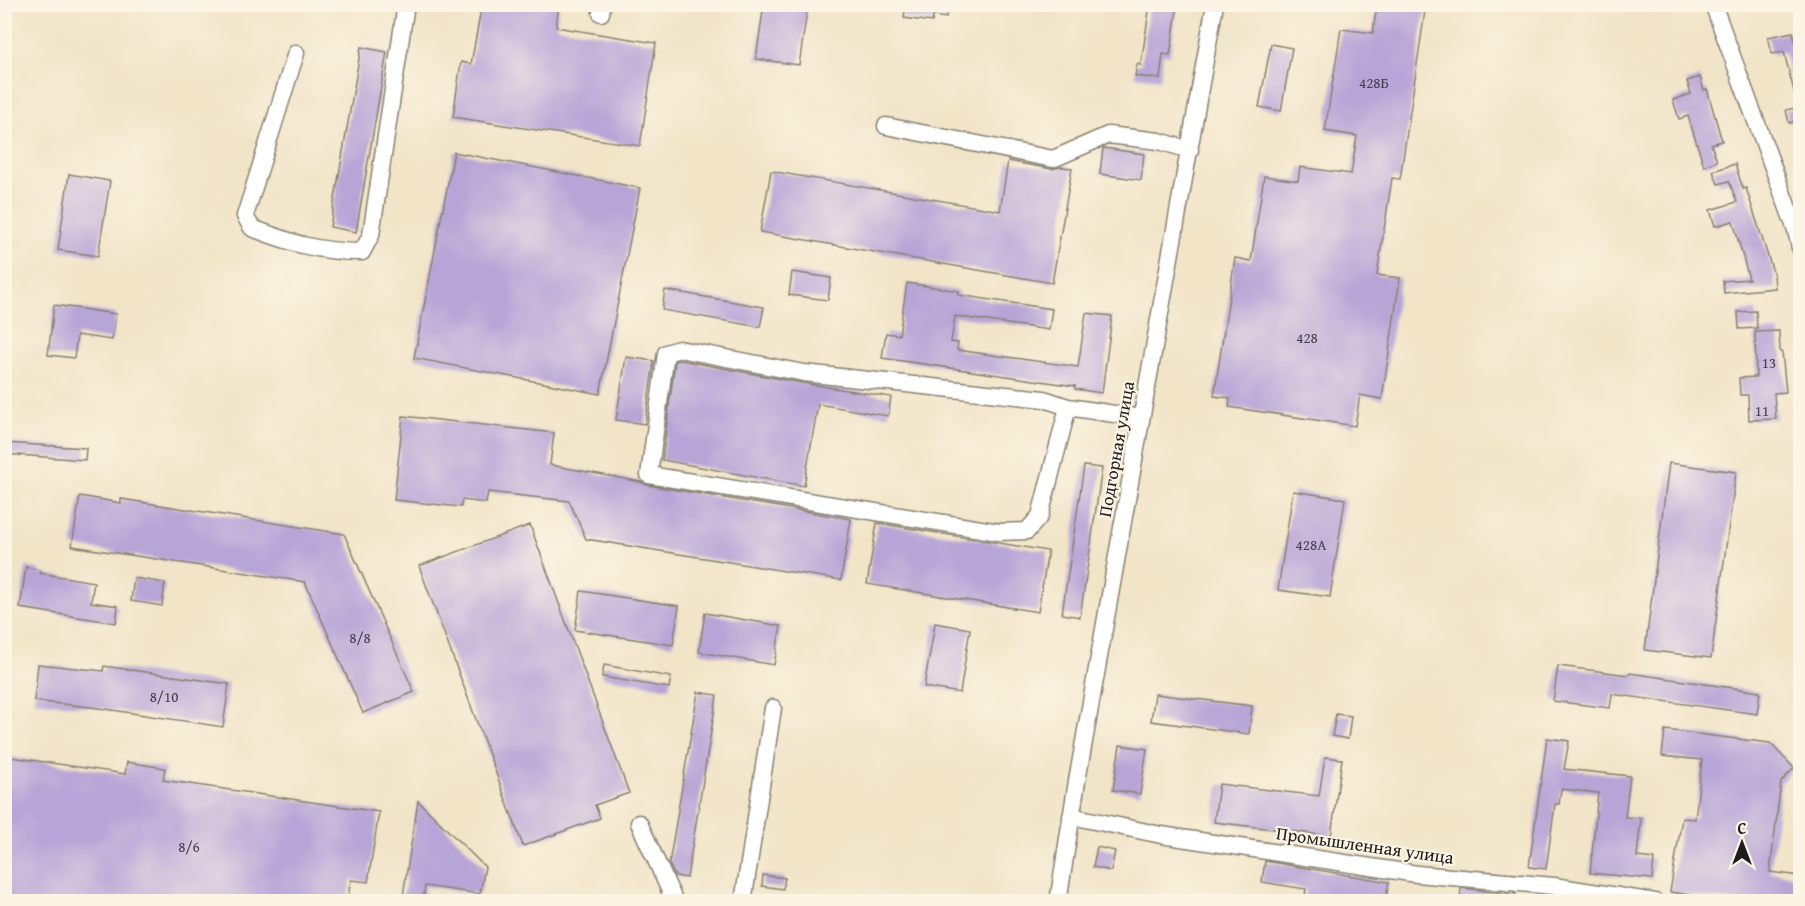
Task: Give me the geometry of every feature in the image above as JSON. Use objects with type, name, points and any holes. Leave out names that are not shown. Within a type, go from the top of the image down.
[{"type":"street","points":[[296,53],[245,216],[252,228],[304,247],[338,252],[362,252],[371,235],[406,4]]},
{"type":"street","name":"Подгорная улица","points":[[1058,902],[1071,816],[1215,4]]},
{"type":"street","points":[[1713,4],[1796,230],[1800,248]]},
{"type":"street","points":[[886,126],[1053,159],[1108,135],[1158,141],[1190,150]]},
{"type":"street","points":[[1068,407],[1040,516],[1027,531],[999,532],[649,475],[666,353],[679,349],[804,373],[1044,399],[1068,407],[1142,418]]},
{"type":"street","points":[[743,902],[773,708]]},
{"type":"street","name":"Промышленная улица","points":[[1071,816],[1161,835],[1417,874],[1554,886],[1654,902]]},
{"type":"street","points":[[639,823],[675,902]]},
{"type":"building","points":[[482,4],[559,4],[556,27],[656,43],[640,146],[453,117],[461,62],[471,64]]},
{"type":"building","points":[[764,4],[808,4],[799,65],[756,59]]},
{"type":"building","points":[[906,4],[948,4],[946,18],[933,16],[932,22],[904,18]]},
{"type":"building","points":[[1150,4],[1178,4],[1170,55],[1163,54],[1160,79],[1135,76],[1137,64],[1141,65]]},
{"type":"building","points":[[1377,4],[1426,4],[1400,179],[1392,178],[1377,275],[1400,278],[1382,399],[1360,395],[1355,426],[1229,407],[1230,398],[1214,396],[1235,258],[1251,261],[1264,176],[1298,181],[1300,167],[1351,174],[1357,136],[1325,131],[1341,29],[1373,33]]},
{"type":"building","points":[[1793,32],[1800,60],[1800,103],[1797,103],[1784,52],[1772,54],[1768,37]]},
{"type":"building","points":[[1271,44],[1292,48],[1281,111],[1259,107]]},
{"type":"building","points":[[361,47],[387,52],[356,232],[330,227]]},
{"type":"building","points":[[1700,77],[1704,90],[1707,89],[1722,141],[1711,144],[1717,161],[1704,166],[1688,116],[1679,119],[1673,100],[1691,94],[1687,81]]},
{"type":"building","points":[[1800,107],[1800,120],[1789,123],[1786,110]]},
{"type":"building","points":[[1103,148],[1144,154],[1141,180],[1100,174]]},
{"type":"building","points":[[454,152],[640,188],[600,394],[414,358]]},
{"type":"building","points":[[1008,161],[1051,169],[1072,168],[1052,283],[760,232],[771,171],[1000,211]]},
{"type":"building","points":[[1735,164],[1743,189],[1746,188],[1774,275],[1775,288],[1724,293],[1723,281],[1749,279],[1733,221],[1715,226],[1710,210],[1737,202],[1729,181],[1718,184],[1713,171]]},
{"type":"building","points":[[69,174],[110,181],[98,256],[58,250]]},
{"type":"building","points":[[792,272],[831,278],[828,300],[789,295]]},
{"type":"building","points":[[907,283],[959,291],[958,295],[1052,309],[1049,330],[955,316],[951,342],[958,343],[957,350],[1078,367],[1086,313],[1112,316],[1102,393],[1075,389],[1075,386],[882,358],[886,333],[899,335]]},
{"type":"building","points":[[665,290],[764,307],[760,327],[662,310]]},
{"type":"building","points":[[54,305],[116,314],[112,340],[77,335],[74,358],[48,355]]},
{"type":"building","points":[[1756,311],[1757,328],[1739,329],[1738,312]]},
{"type":"building","points":[[1779,331],[1786,392],[1774,393],[1776,419],[1749,420],[1748,395],[1740,395],[1739,378],[1756,377],[1755,332]]},
{"type":"building","points":[[626,357],[654,361],[645,424],[616,420]]},
{"type":"building","points":[[680,360],[891,397],[888,416],[818,404],[804,486],[662,460],[675,361]]},
{"type":"building","points":[[403,416],[554,433],[550,465],[647,485],[851,519],[841,580],[586,539],[569,501],[488,492],[486,503],[462,500],[461,507],[394,500]]},
{"type":"building","points":[[4,443],[86,448],[85,460],[4,454]]},
{"type":"building","points":[[1669,463],[1736,472],[1711,658],[1645,650]]},
{"type":"building","points":[[1084,466],[1102,468],[1080,617],[1062,614]]},
{"type":"building","points":[[1293,491],[1345,499],[1330,597],[1278,590]]},
{"type":"building","points":[[80,496],[121,503],[121,499],[344,534],[414,692],[363,713],[305,582],[72,546]]},
{"type":"building","points":[[877,523],[1048,551],[1038,612],[867,584]]},
{"type":"building","points":[[530,525],[629,793],[595,805],[600,818],[523,846],[419,566]]},
{"type":"building","points":[[26,567],[40,570],[40,573],[94,582],[91,602],[118,606],[116,623],[20,608]]},
{"type":"building","points":[[134,578],[165,583],[162,606],[131,601]]},
{"type":"building","points":[[581,591],[679,606],[673,645],[575,630]]},
{"type":"building","points":[[705,613],[781,626],[774,665],[699,652]]},
{"type":"building","points":[[935,623],[970,629],[960,693],[924,687]]},
{"type":"building","points":[[38,664],[103,671],[104,666],[229,684],[223,727],[99,708],[34,701]]},
{"type":"building","points":[[604,665],[671,677],[669,688],[602,677]]},
{"type":"building","points":[[1558,666],[1629,675],[1630,673],[1760,692],[1757,714],[1612,694],[1610,708],[1553,701]]},
{"type":"building","points":[[698,692],[717,695],[687,878],[675,876],[669,864]]},
{"type":"building","points":[[1155,694],[1252,706],[1249,734],[1151,721]]},
{"type":"building","points":[[1336,714],[1351,716],[1348,739],[1332,736]]},
{"type":"building","points":[[1665,730],[1770,743],[1794,768],[1781,782],[1770,872],[1800,876],[1800,902],[1740,902],[1670,892],[1682,818],[1695,819],[1702,760],[1662,756]]},
{"type":"building","points":[[1547,738],[1569,741],[1564,769],[1630,776],[1625,817],[1641,818],[1637,857],[1654,859],[1652,879],[1590,873],[1598,793],[1561,789],[1559,804],[1555,804],[1546,869],[1529,867]]},
{"type":"building","points":[[1120,745],[1147,749],[1140,794],[1113,790]]},
{"type":"building","points":[[4,756],[125,774],[127,762],[165,768],[163,780],[379,812],[368,882],[351,880],[347,902],[4,902]]},
{"type":"building","points":[[1325,757],[1342,759],[1331,836],[1214,822],[1219,784],[1319,796]]},
{"type":"building","points":[[418,801],[485,867],[480,894],[425,886],[423,902],[402,902]]},
{"type":"building","points":[[1097,847],[1115,851],[1111,871],[1093,867]]},
{"type":"building","points":[[1265,861],[1389,882],[1385,902],[1346,896],[1345,902],[1304,902],[1306,889],[1262,882]]},
{"type":"building","points":[[763,875],[785,878],[783,889],[762,886]]},
{"type":"building","points":[[1461,888],[1516,894],[1515,902],[1460,902]]}]
